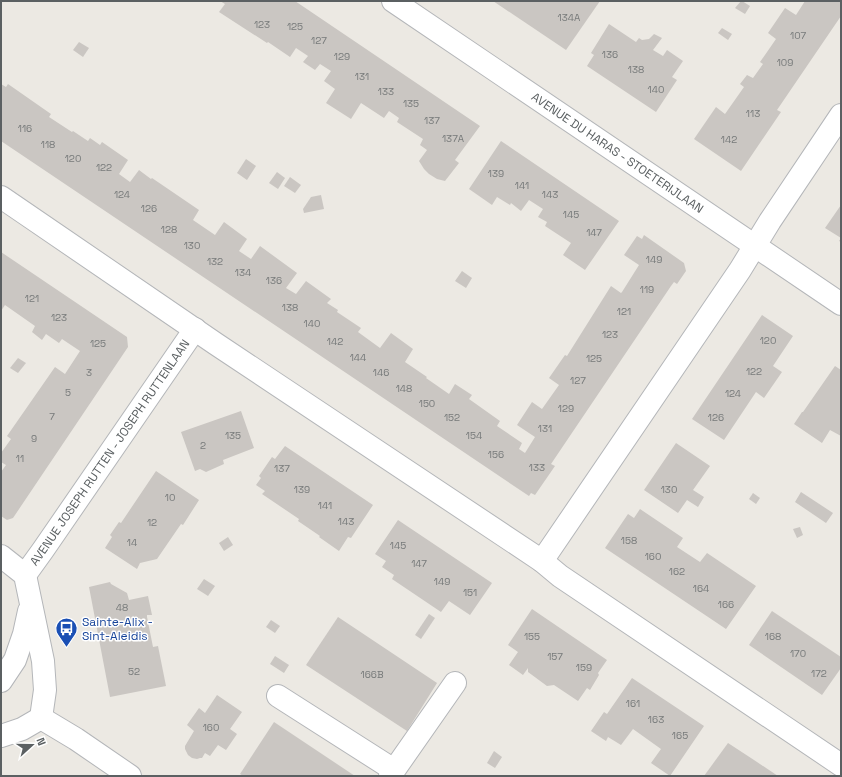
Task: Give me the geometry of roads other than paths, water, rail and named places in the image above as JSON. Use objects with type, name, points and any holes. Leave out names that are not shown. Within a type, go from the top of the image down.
[{"type":"street","name":"AVENUE DU HARAS - STOETERIJLAAN","points":[[393,1],[841,304]]},
{"type":"street","points":[[542,561],[740,270],[770,221],[841,115]]},
{"type":"street","points":[[1,197],[195,329],[542,561],[560,576],[841,765]]},
{"type":"street","name":"AVENUE JOSEPH RUTTEN - JOSEPH RUTTENLAAN","points":[[25,575],[195,329]]},
{"type":"street","points":[[1,556],[25,575],[43,661],[45,690],[42,718]]},
{"type":"street","points":[[1,681],[15,660],[24,634],[30,603]]},
{"type":"street","points":[[278,696],[392,773],[455,683]]},
{"type":"street","points":[[1,736],[22,729],[42,718]]},
{"type":"street","points":[[42,718],[130,776]]},
{"type":"place","name":"Sainte-Alix - Sint-Aleidis","points":[[67,648]]}]
